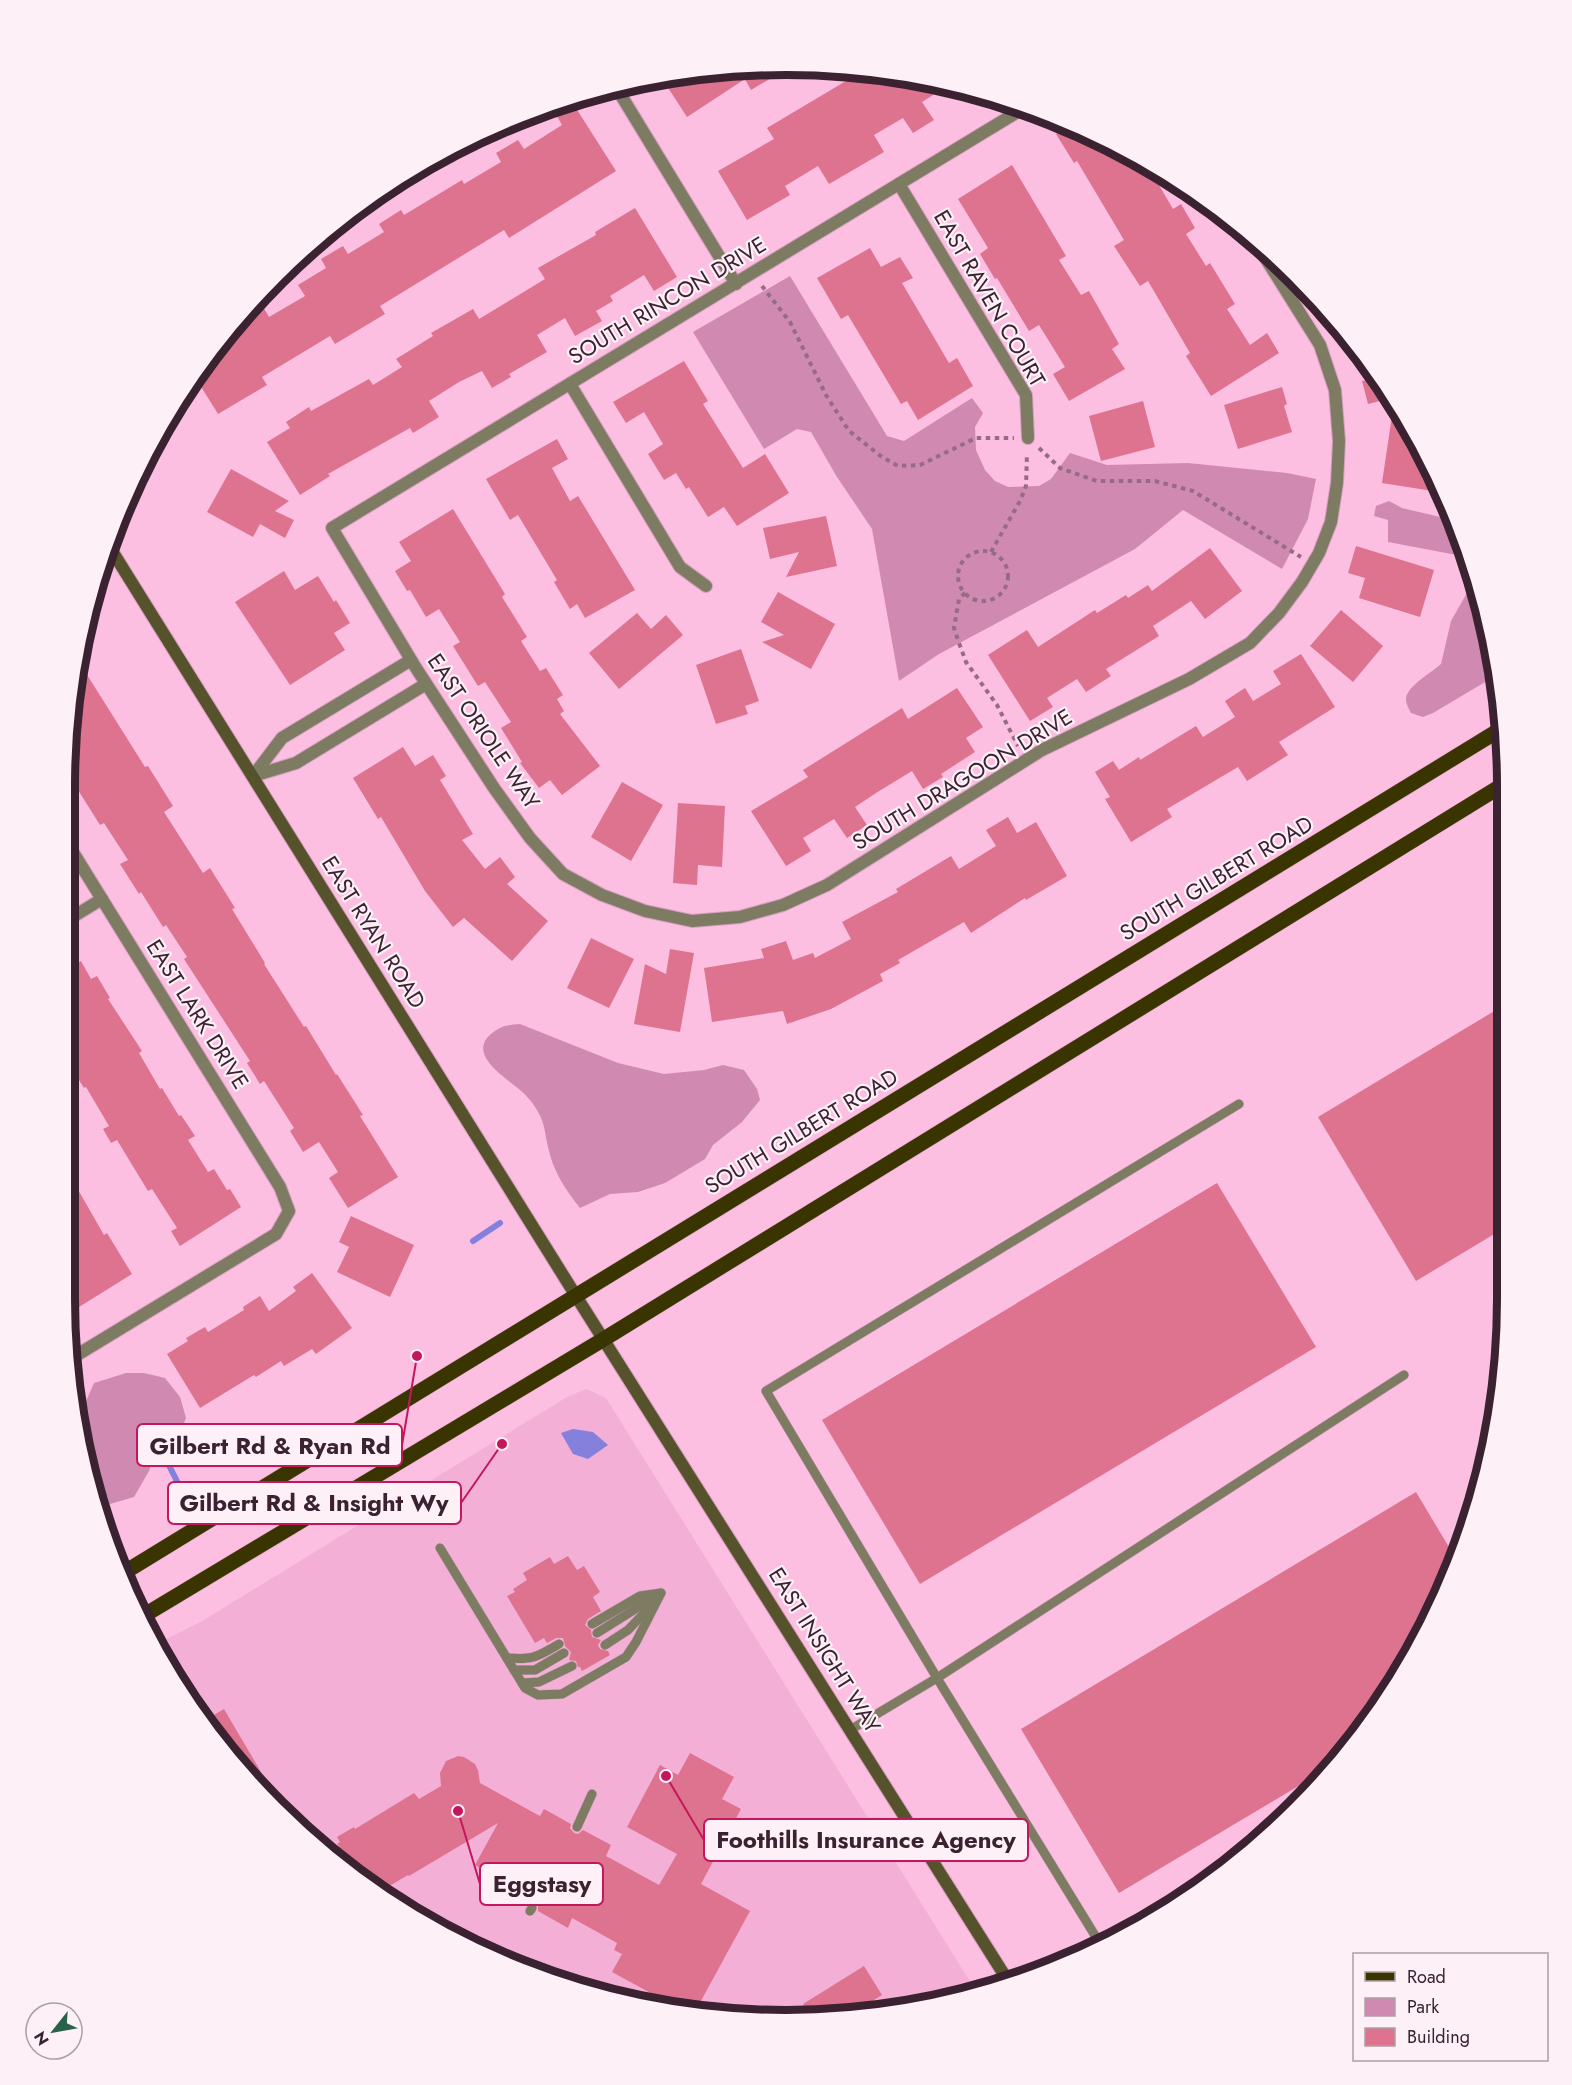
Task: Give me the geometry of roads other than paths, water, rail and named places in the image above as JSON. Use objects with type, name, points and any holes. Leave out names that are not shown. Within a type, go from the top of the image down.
[{"type":"main road","name":"SOUTH GILBERT ROAD","points":[[129,1570],[1494,733]]},
{"type":"main road","points":[[148,1613],[604,1339],[1497,788]]},
{"type":"street","points":[[621,95],[736,284]]},
{"type":"street","name":"SOUTH RINCON DRIVE","points":[[332,528],[1015,113]]},
{"type":"street","name":"EAST RAVEN COURT","points":[[899,184],[1026,394],[1028,438]]},
{"type":"street","name":"SOUTH DRAGOON DRIVE","points":[[645,911],[692,921],[740,916],[783,905],[827,885],[1042,750],[1189,679],[1250,643],[1279,613],[1316,558],[1331,522],[1337,483],[1339,441],[1335,390],[1320,345],[1270,265]]},
{"type":"street","points":[[570,384],[680,567],[706,586]]},
{"type":"street","name":"EAST ORIOLE WAY","points":[[332,528],[426,684],[524,830],[563,874],[603,895],[645,911]]},
{"type":"street","name":"EAST RYAN ROAD","points":[[114,554],[604,1339]]},
{"type":"street","points":[[253,776],[282,738],[411,660]]},
{"type":"street","points":[[253,776],[296,763],[426,684]]},
{"type":"street","name":"EAST LARK DRIVE","points":[[75,856],[280,1187],[289,1211],[276,1234],[78,1355]]},
{"type":"street","points":[[75,916],[102,899]]},
{"type":"street","name":"EAST INSIGHT WAY","points":[[604,1339],[1004,1975]]},
{"type":"lane","points":[[1097,1938],[937,1678],[766,1391],[1239,1104]]},
{"type":"lane","points":[[850,1730],[937,1678],[1404,1376]]},
{"type":"lane","points":[[440,1548],[525,1688],[538,1695],[562,1694],[626,1657],[661,1593]]},
{"type":"lane","points":[[594,1628],[661,1593]]},
{"type":"lane","points":[[605,1646],[641,1618],[661,1593]]},
{"type":"lane","points":[[507,1658],[526,1660],[535,1658],[559,1644]]},
{"type":"lane","points":[[514,1670],[535,1670],[564,1653]]},
{"type":"lane","points":[[522,1683],[539,1682],[572,1666]]},
{"type":"lane","points":[[577,1827],[592,1794]]},
{"type":"waterway","points":[[473,1241],[500,1223]]},
{"type":"waterway","points":[[155,1438],[182,1491]]},
{"type":"place","name":"Gilbert Rd & Ryan Rd","points":[[417,1356]]},
{"type":"place","name":"Gilbert Rd & Insight Wy","points":[[502,1444]]},
{"type":"place","name":"Foothills Insurance Agency","points":[[666,1776]]},
{"type":"place","name":"Eggstasy","points":[[458,1811]]}]
